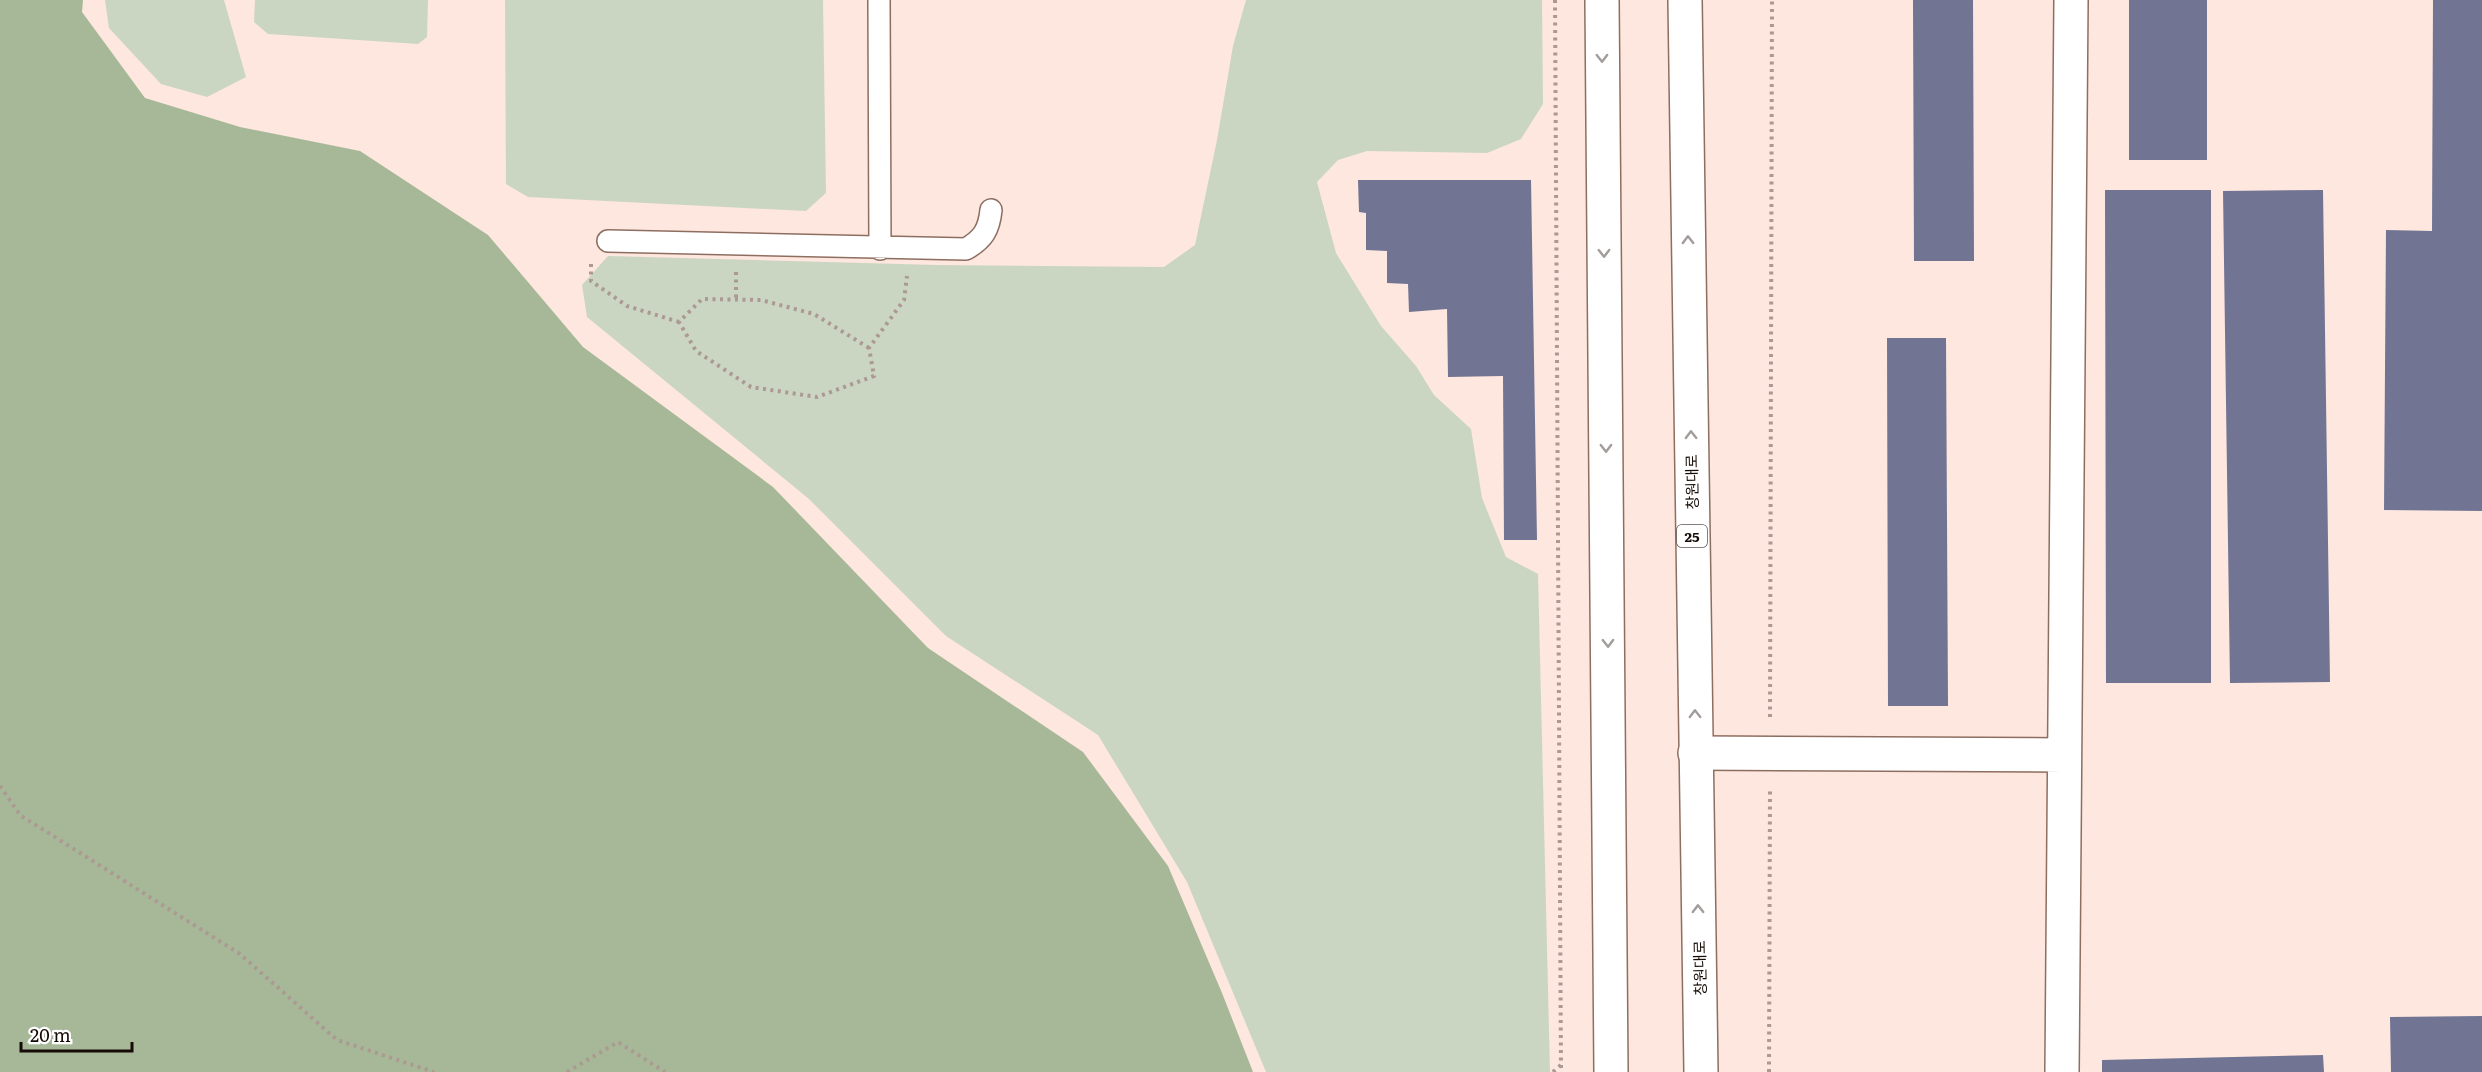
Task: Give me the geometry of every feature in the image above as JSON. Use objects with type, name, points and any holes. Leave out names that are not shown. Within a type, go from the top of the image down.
[{"type":"main road","points":[[1602,0],[1611,1072]]},
{"type":"main road","name":"창원대로","points":[[1685,0],[1701,1072]]},
{"type":"main road","points":[[2062,1072],[2071,0]]},
{"type":"main road","points":[[1695,753],[2064,755]]},
{"type":"lane","points":[[879,0],[880,249]]},
{"type":"lane","points":[[608,241],[880,249],[966,249],[980,240],[990,226],[991,210]]},
{"type":"path","points":[[1555,0],[1560,1072]]},
{"type":"path","points":[[1769,1072],[1772,0]]},
{"type":"path","points":[[608,241],[590,266],[591,281],[627,306],[680,322],[696,351],[752,387],[817,397],[874,376],[869,348],[904,300],[910,249]]},
{"type":"path","points":[[680,322],[702,299],[761,300],[814,314],[869,348]]},
{"type":"path","points":[[0,786],[20,815],[240,954],[337,1040],[434,1072]]},
{"type":"path","points":[[567,1072],[618,1042],[665,1072]]},
{"type":"path","points":[[1553,1072],[1560,1065]]},
{"type":"green space","points":[[0,0],[83,0],[82,12],[145,98],[240,127],[360,151],[488,235],[583,347],[773,487],[928,648],[1083,752],[1168,866],[1253,1072],[0,1072]]},
{"type":"green space","points":[[105,0],[224,0],[246,77],[207,97],[161,84],[109,28]]},
{"type":"green space","points":[[255,0],[428,0],[427,37],[418,44],[268,34],[254,22]]},
{"type":"green space","points":[[505,0],[823,0],[826,193],[806,211],[528,197],[506,184]]},
{"type":"green space","points":[[1246,0],[1542,0],[1543,104],[1521,139],[1487,153],[1367,151],[1338,160],[1317,182],[1336,253],[1381,326],[1416,366],[1434,395],[1471,429],[1482,498],[1506,557],[1538,574],[1550,1072],[1266,1072],[1187,882],[1098,735],[946,636],[809,499],[587,317],[582,285],[608,256],[937,265],[1164,267],[1195,245],[1217,140],[1233,46]]},
{"type":"building","points":[[1913,0],[1973,0],[1974,261],[1914,261]]},
{"type":"building","points":[[2129,0],[2207,0],[2207,160],[2129,160]]},
{"type":"building","points":[[2433,0],[2482,0],[2482,511],[2384,510],[2386,230],[2432,231]]},
{"type":"building","points":[[1358,180],[1531,180],[1537,540],[1504,540],[1503,376],[1448,377],[1447,309],[1409,312],[1408,284],[1387,283],[1387,251],[1366,250],[1366,213],[1359,212]]},
{"type":"building","points":[[2105,190],[2211,190],[2211,683],[2106,683]]},
{"type":"building","points":[[2323,190],[2330,682],[2230,683],[2223,191]]},
{"type":"building","points":[[1887,338],[1946,338],[1948,706],[1888,706]]},
{"type":"building","points":[[2482,1016],[2482,1072],[2391,1072],[2390,1017]]},
{"type":"building","points":[[2323,1055],[2324,1072],[2102,1072],[2102,1060]]}]
